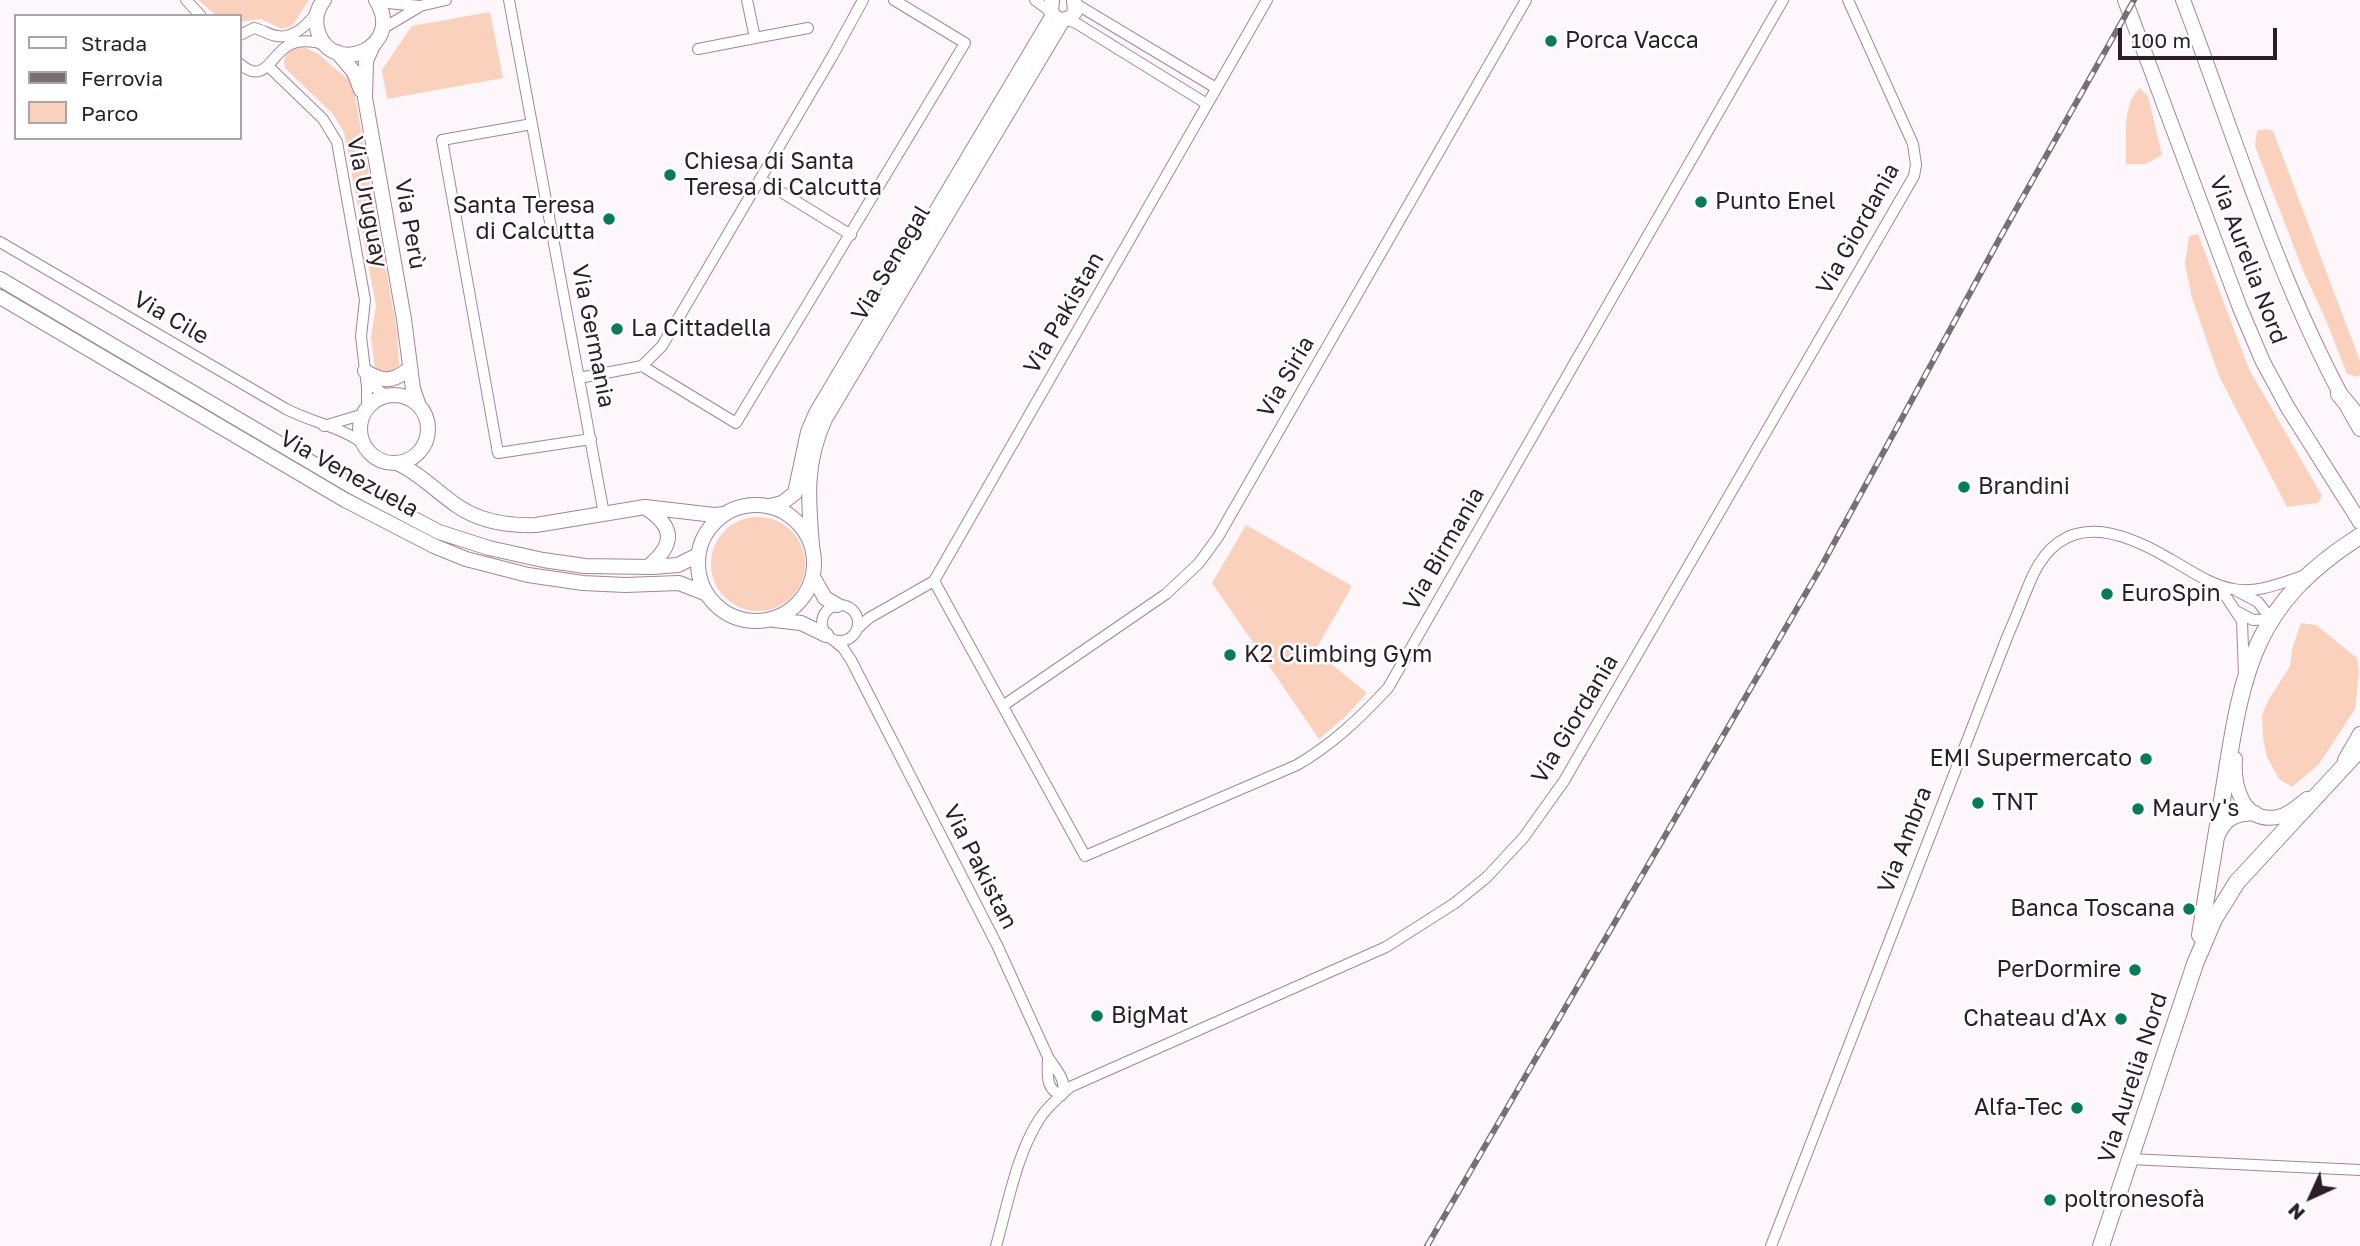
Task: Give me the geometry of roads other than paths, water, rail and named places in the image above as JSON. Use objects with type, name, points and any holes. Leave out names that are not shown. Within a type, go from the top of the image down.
[{"type":"main road","name":"Via Aurelia Nord","points":[[2125,0],[2240,308],[2263,362],[2288,408],[2360,522]]},
{"type":"main road","name":"Via Aurelia Nord","points":[[2183,0],[2287,280],[2312,339],[2360,429]]},
{"type":"main road","points":[[377,1],[383,29]]},
{"type":"main road","points":[[1057,13],[1075,12],[1075,1]]},
{"type":"main road","name":"Via Perù","points":[[320,6],[317,30],[354,72],[365,98]]},
{"type":"main road","name":"Via Senegal","points":[[770,506],[782,503],[795,493],[808,432],[816,413],[1057,13]]},
{"type":"main road","name":"Via Senegal","points":[[812,545],[809,477],[811,456],[821,428],[1057,13]]},
{"type":"main road","name":"Via Perù","points":[[383,29],[366,61],[365,98],[407,364],[412,389],[428,425],[422,456],[424,468],[437,490]]},
{"type":"main road","points":[[332,49],[356,54],[373,45]]},
{"type":"main road","name":"Via Venezuela","points":[[0,279],[353,487],[439,532],[489,548],[585,566],[678,565],[698,555]]},
{"type":"main road","name":"Via Venezuela","points":[[0,297],[345,500],[434,546],[466,559],[528,575],[583,583],[679,583],[707,594],[723,610],[740,620],[773,620],[801,624],[829,637]]},
{"type":"main road","points":[[365,371],[385,380],[397,378],[407,364]]},
{"type":"main road","points":[[389,396],[407,364]]},
{"type":"main road","points":[[2339,394],[2360,419]]},
{"type":"main road","points":[[419,406],[405,397],[389,396],[376,401],[365,411],[360,428],[364,444],[375,457],[397,463],[417,474],[473,515],[493,522],[518,526],[536,525],[645,507],[714,515],[746,506],[770,506],[784,512],[796,520],[812,545],[813,577],[810,588],[795,608],[773,620]]},
{"type":"main road","points":[[397,463],[413,457],[424,445]]},
{"type":"main road","points":[[645,507],[662,520],[668,533],[664,551],[648,567]]},
{"type":"main road","points":[[681,511],[698,523],[704,537]]},
{"type":"main road","points":[[707,594],[701,582],[698,555],[709,528],[724,514]]},
{"type":"main road","name":"Via Aurelia Nord","points":[[2195,964],[2234,724],[2253,655],[2271,619],[2309,574],[2360,536]]},
{"type":"main road","points":[[813,577],[825,598],[837,605]]},
{"type":"main road","points":[[2234,724],[2235,785],[2243,803],[2263,816],[2279,817],[2294,810],[2329,781],[2360,734]]},
{"type":"main road","name":"Via Aurelia Nord","points":[[2101,1246],[2195,964],[2224,899],[2266,848],[2360,749]]},
{"type":"main road","points":[[2216,839],[2222,825],[2229,818],[2255,813]]},
{"type":"street","points":[[186,0],[199,14]]},
{"type":"street","points":[[383,29],[420,6],[446,0]]},
{"type":"street","name":"Via Germania","points":[[509,0],[604,514]]},
{"type":"street","points":[[747,0],[755,37]]},
{"type":"street","points":[[579,378],[642,366],[662,346],[863,0]]},
{"type":"street","points":[[642,366],[736,423],[965,43],[894,0]]},
{"type":"street","points":[[1035,0],[1207,104]]},
{"type":"street","name":"Via Pakistan","points":[[934,581],[1267,0]]},
{"type":"street","name":"Via Siria","points":[[1003,705],[1166,594],[1199,563],[1218,537],[1526,0]]},
{"type":"street","name":"Via Birmania","points":[[934,581],[1085,856],[1297,765],[1325,749],[1362,717],[1388,688],[1783,0]]},
{"type":"street","name":"Via Giordania","points":[[996,1246],[1032,1131],[1047,1109],[1062,1095],[1079,1082],[1386,947],[1455,903],[1487,877],[1516,847],[1564,781],[1914,176],[1916,165],[1913,144],[1849,0]]},
{"type":"street","points":[[377,1],[420,6]]},
{"type":"street","points":[[1075,1],[1216,88]]},
{"type":"street","points":[[242,34],[254,29],[286,36],[301,29],[320,6]]},
{"type":"street","points":[[698,49],[808,27]]},
{"type":"street","points":[[242,65],[252,71],[260,71],[290,44],[306,41],[332,49]]},
{"type":"street","name":"Via Uruguay","points":[[268,66],[323,119],[337,142],[365,300],[360,336],[365,371],[365,411]]},
{"type":"street","points":[[532,124],[442,140],[498,453],[591,439]]},
{"type":"street","points":[[760,179],[851,235]]},
{"type":"street","name":"Via Cile","points":[[0,242],[286,409],[364,444]]},
{"type":"street","points":[[365,371],[373,386],[389,396]]},
{"type":"street","points":[[324,426],[365,411]]},
{"type":"street","name":"Via Ambra","points":[[1771,1246],[2008,635],[2034,573],[2044,557],[2068,537],[2093,531],[2108,532],[2150,547],[2219,586]]},
{"type":"street","points":[[2236,590],[2270,586],[2309,574]]},
{"type":"street","points":[[869,618],[861,618],[848,607],[837,605],[827,610],[822,619],[829,637],[844,640],[869,618],[934,581]]},
{"type":"street","points":[[2219,586],[2236,590],[2258,602],[2271,619]]},
{"type":"street","points":[[2219,586],[2235,610],[2243,629],[2244,682]]},
{"type":"street","points":[[2235,610],[2253,620],[2271,619]]},
{"type":"street","points":[[851,660],[850,648],[856,615]]},
{"type":"street","name":"Via Pakistan","points":[[829,637],[843,648],[851,660],[997,945],[1048,1057],[1060,1075],[1064,1087],[1062,1095]]},
{"type":"street","name":"Via Pakistan","points":[[1047,1109],[1051,1098],[1048,1057]]},
{"type":"street","points":[[1060,1075],[1079,1082]]},
{"type":"street","points":[[1049,1087],[1062,1095]]},
{"type":"street","points":[[2130,1158],[2360,1170]]},
{"type":"railway","points":[[1427,1246],[1821,567],[2001,236],[2134,0]]},
{"type":"place","name":"Porca Vacca","points":[[1551,41]]},
{"type":"place","name":"Chiesa di Santa Teresa di Calcutta","points":[[670,175]]},
{"type":"place","name":"Punto Enel","points":[[1701,202]]},
{"type":"place","name":"Santa Teresa di Calcutta","points":[[609,219]]},
{"type":"place","name":"La Cittadella","points":[[617,329]]},
{"type":"place","name":"Brandini","points":[[1964,487]]},
{"type":"place","name":"EuroSpin","points":[[2107,594]]},
{"type":"place","name":"K2 Climbing Gym","points":[[1230,655]]},
{"type":"place","name":"EMI Supermercato","points":[[2146,759]]},
{"type":"place","name":"TNT","points":[[1978,803]]},
{"type":"place","name":"Maury's","points":[[2138,809]]},
{"type":"place","name":"Banca Toscana","points":[[2189,909]]},
{"type":"place","name":"PerDormire","points":[[2135,970]]},
{"type":"place","name":"BigMat","points":[[1097,1016]]},
{"type":"place","name":"Chateau d'Ax","points":[[2121,1019]]},
{"type":"place","name":"Alfa-Tec","points":[[2077,1108]]},
{"type":"place","name":"poltronesofà","points":[[2050,1200]]}]
